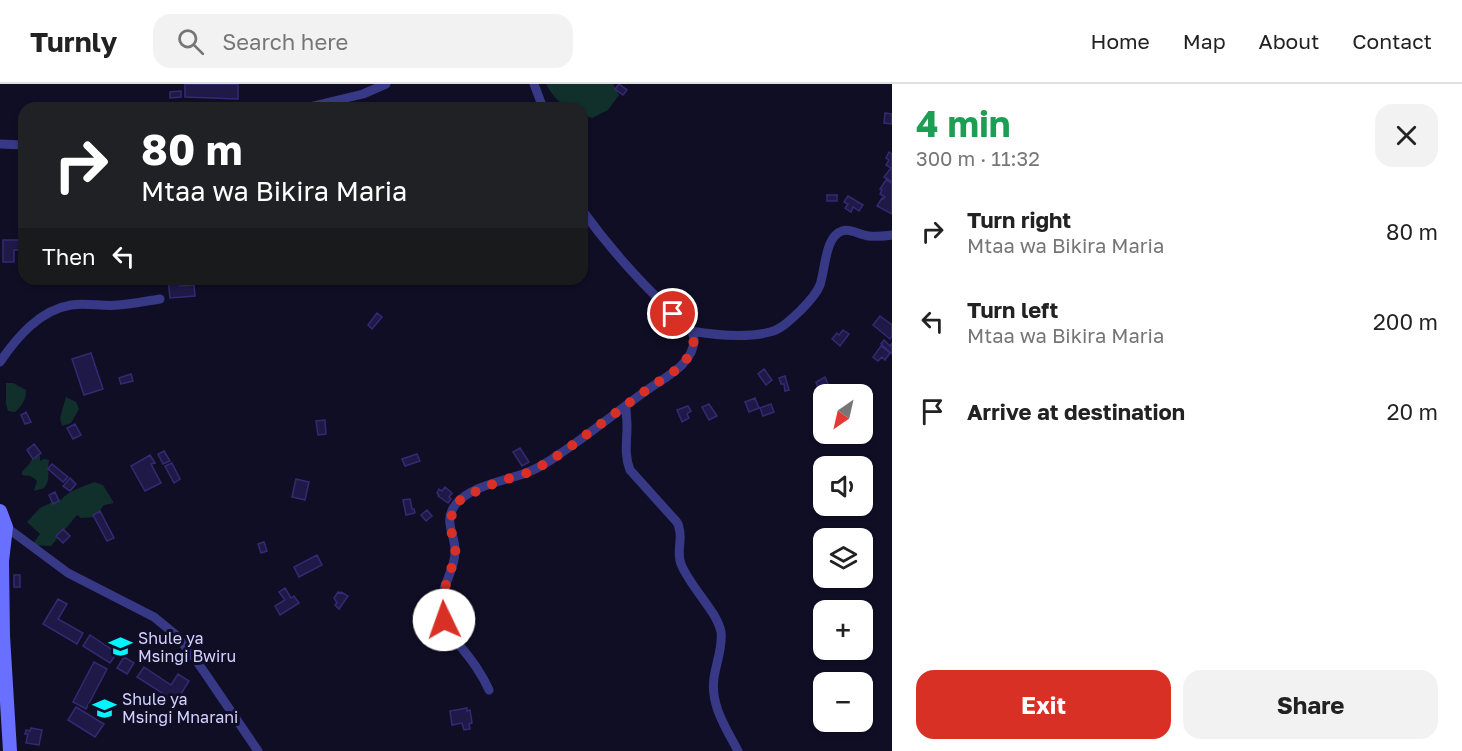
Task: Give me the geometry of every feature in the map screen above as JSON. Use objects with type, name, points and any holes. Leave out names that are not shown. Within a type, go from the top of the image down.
[{"type":"street","points":[[329,102],[363,94],[386,84]]},
{"type":"street","points":[[534,84],[541,102]]},
{"type":"street","points":[[0,144],[18,145]]},
{"type":"street","points":[[588,217],[657,298],[692,331],[710,334],[751,335],[770,332],[781,327],[805,306],[819,286],[826,254],[832,240],[843,230],[872,237],[892,235]]},
{"type":"street","points":[[0,362],[31,325],[55,310],[71,305],[119,305],[160,299]]},
{"type":"street","points":[[489,690],[478,670],[449,630],[442,612],[441,600],[456,554],[450,525],[453,508],[463,497],[485,486],[538,468],[679,368],[692,348],[694,340],[692,331]]},
{"type":"street","points":[[626,407],[626,452],[630,470],[675,520],[680,530],[678,553],[681,562],[687,576],[720,629],[722,638],[713,680],[714,697],[717,709],[738,751]]},
{"type":"street","points":[[0,511],[6,527],[2,561],[3,636],[10,751]]},
{"type":"street","points":[[6,527],[68,573],[154,617],[176,635],[196,660],[258,751]]},
{"type":"green space","points":[[546,84],[613,84],[619,95],[608,110],[592,118],[588,117],[588,102],[560,102]]},
{"type":"green space","points":[[6,383],[13,383],[26,390],[23,402],[15,412],[8,411]]},
{"type":"green space","points":[[66,397],[76,402],[79,409],[71,423],[62,426],[60,418]]},
{"type":"green space","points":[[35,453],[40,456],[40,461],[49,460],[46,485],[34,491],[37,481],[30,476],[22,475],[22,472]]},
{"type":"green space","points":[[94,482],[103,485],[114,503],[104,505],[95,517],[81,518],[77,515],[51,546],[32,545],[40,534],[27,522],[40,508],[61,500],[72,491]]},
{"type":"building","points":[[185,84],[238,84],[238,99],[185,97]]},
{"type":"building","points":[[619,84],[627,90],[623,95],[615,89]]},
{"type":"building","points":[[181,91],[181,97],[170,98],[170,92]]},
{"type":"building","points":[[885,113],[892,114],[892,124],[884,123]]},
{"type":"building","points":[[889,152],[892,154],[892,182],[884,177],[891,168],[886,165]]},
{"type":"building","points":[[886,180],[892,183],[892,214],[877,206],[885,197],[880,194],[882,190],[880,189]]},
{"type":"building","points":[[827,195],[837,195],[837,201],[827,201]]},
{"type":"building","points":[[848,196],[863,205],[859,211],[853,207],[851,212],[845,208],[848,204],[844,202]]},
{"type":"building","points":[[3,240],[18,240],[18,250],[14,250],[14,262],[3,262]]},
{"type":"building","points":[[169,285],[194,285],[195,296],[170,298]]},
{"type":"building","points":[[377,313],[382,317],[372,329],[368,325]]},
{"type":"building","points":[[880,316],[892,325],[890,339],[873,325]]},
{"type":"building","points":[[843,330],[849,334],[840,346],[832,339]]},
{"type":"building","points":[[884,340],[890,346],[892,343],[892,354],[881,344]]},
{"type":"building","points":[[881,346],[890,353],[885,360],[882,357],[878,361],[873,357]]},
{"type":"building","points":[[91,353],[103,389],[84,395],[72,359]]},
{"type":"building","points":[[764,369],[772,380],[766,385],[758,374]]},
{"type":"building","points":[[131,374],[133,381],[121,384],[119,378]]},
{"type":"building","points":[[785,376],[789,390],[785,391],[784,384],[781,384],[779,378]]},
{"type":"building","points":[[825,377],[828,384],[817,384],[816,382]]},
{"type":"building","points":[[755,398],[759,408],[749,412],[745,402]]},
{"type":"building","points":[[709,404],[717,416],[709,420],[702,407]]},
{"type":"building","points":[[771,404],[774,412],[763,416],[760,408]]},
{"type":"building","points":[[688,406],[691,411],[687,414],[689,418],[682,422],[677,410]]},
{"type":"building","points":[[26,412],[31,422],[25,424],[21,415]]},
{"type":"building","points":[[325,420],[326,434],[318,435],[316,421]]},
{"type":"building","points":[[75,424],[81,435],[73,439],[67,428]]},
{"type":"building","points":[[34,444],[41,453],[33,459],[27,450]]},
{"type":"building","points":[[520,448],[529,462],[522,466],[513,452]]},
{"type":"building","points":[[164,451],[170,461],[163,464],[158,454]]},
{"type":"building","points":[[417,454],[420,461],[405,466],[402,459]]},
{"type":"building","points":[[150,455],[155,463],[151,464],[161,483],[145,491],[131,466]]},
{"type":"building","points":[[172,463],[180,479],[174,483],[165,466]]},
{"type":"building","points":[[52,464],[68,477],[63,482],[48,469]]},
{"type":"building","points":[[70,478],[76,484],[70,491],[63,486]]},
{"type":"building","points":[[296,479],[309,482],[305,500],[292,497]]},
{"type":"building","points":[[445,487],[452,493],[448,503],[437,493],[439,489],[442,491]]},
{"type":"building","points":[[55,492],[59,501],[53,504],[49,495]]},
{"type":"building","points":[[410,499],[415,513],[406,515],[403,500]]},
{"type":"building","points":[[427,510],[432,516],[426,521],[421,515]]},
{"type":"building","points":[[100,511],[114,538],[107,541],[93,515]]},
{"type":"building","points":[[63,529],[70,536],[63,543],[56,536]]},
{"type":"building","points":[[264,542],[267,551],[261,553],[258,544]]},
{"type":"building","points":[[317,555],[322,565],[299,577],[294,567]]},
{"type":"building","points":[[14,575],[20,575],[20,587],[14,587]]},
{"type":"building","points":[[285,588],[291,598],[294,596],[299,603],[280,615],[275,606],[285,600],[279,592]]},
{"type":"building","points":[[338,592],[348,596],[339,609],[335,605],[337,603],[334,598]]},
{"type":"building","points":[[58,599],[67,604],[58,619],[83,633],[77,644],[43,624]]},
{"type":"building","points":[[90,635],[117,653],[110,663],[83,646]]},
{"type":"building","points":[[124,657],[134,663],[127,674],[117,668]]},
{"type":"building","points":[[94,662],[107,669],[86,709],[73,702]]},
{"type":"building","points":[[144,667],[171,685],[178,674],[189,681],[176,702],[137,677]]},
{"type":"building","points":[[76,707],[104,724],[95,737],[68,720]]},
{"type":"building","points":[[467,708],[467,711],[470,710],[472,723],[469,724],[470,729],[464,730],[462,723],[452,725],[450,711]]},
{"type":"building","points":[[31,728],[42,730],[39,745],[26,743],[28,734],[25,734],[26,730],[30,731]]},
{"type":"place","name":"Shule ya Msingi Bwiru","points":[[120,647]]},
{"type":"place","name":"Shule ya Msingi Mnarani","points":[[104,708]]},
{"type":"route","points":[[444,620],[441,600],[456,554],[450,525],[453,508],[463,497],[485,486],[527,473],[547,463],[679,368],[686,360],[694,340],[692,331],[673,314]]}]
